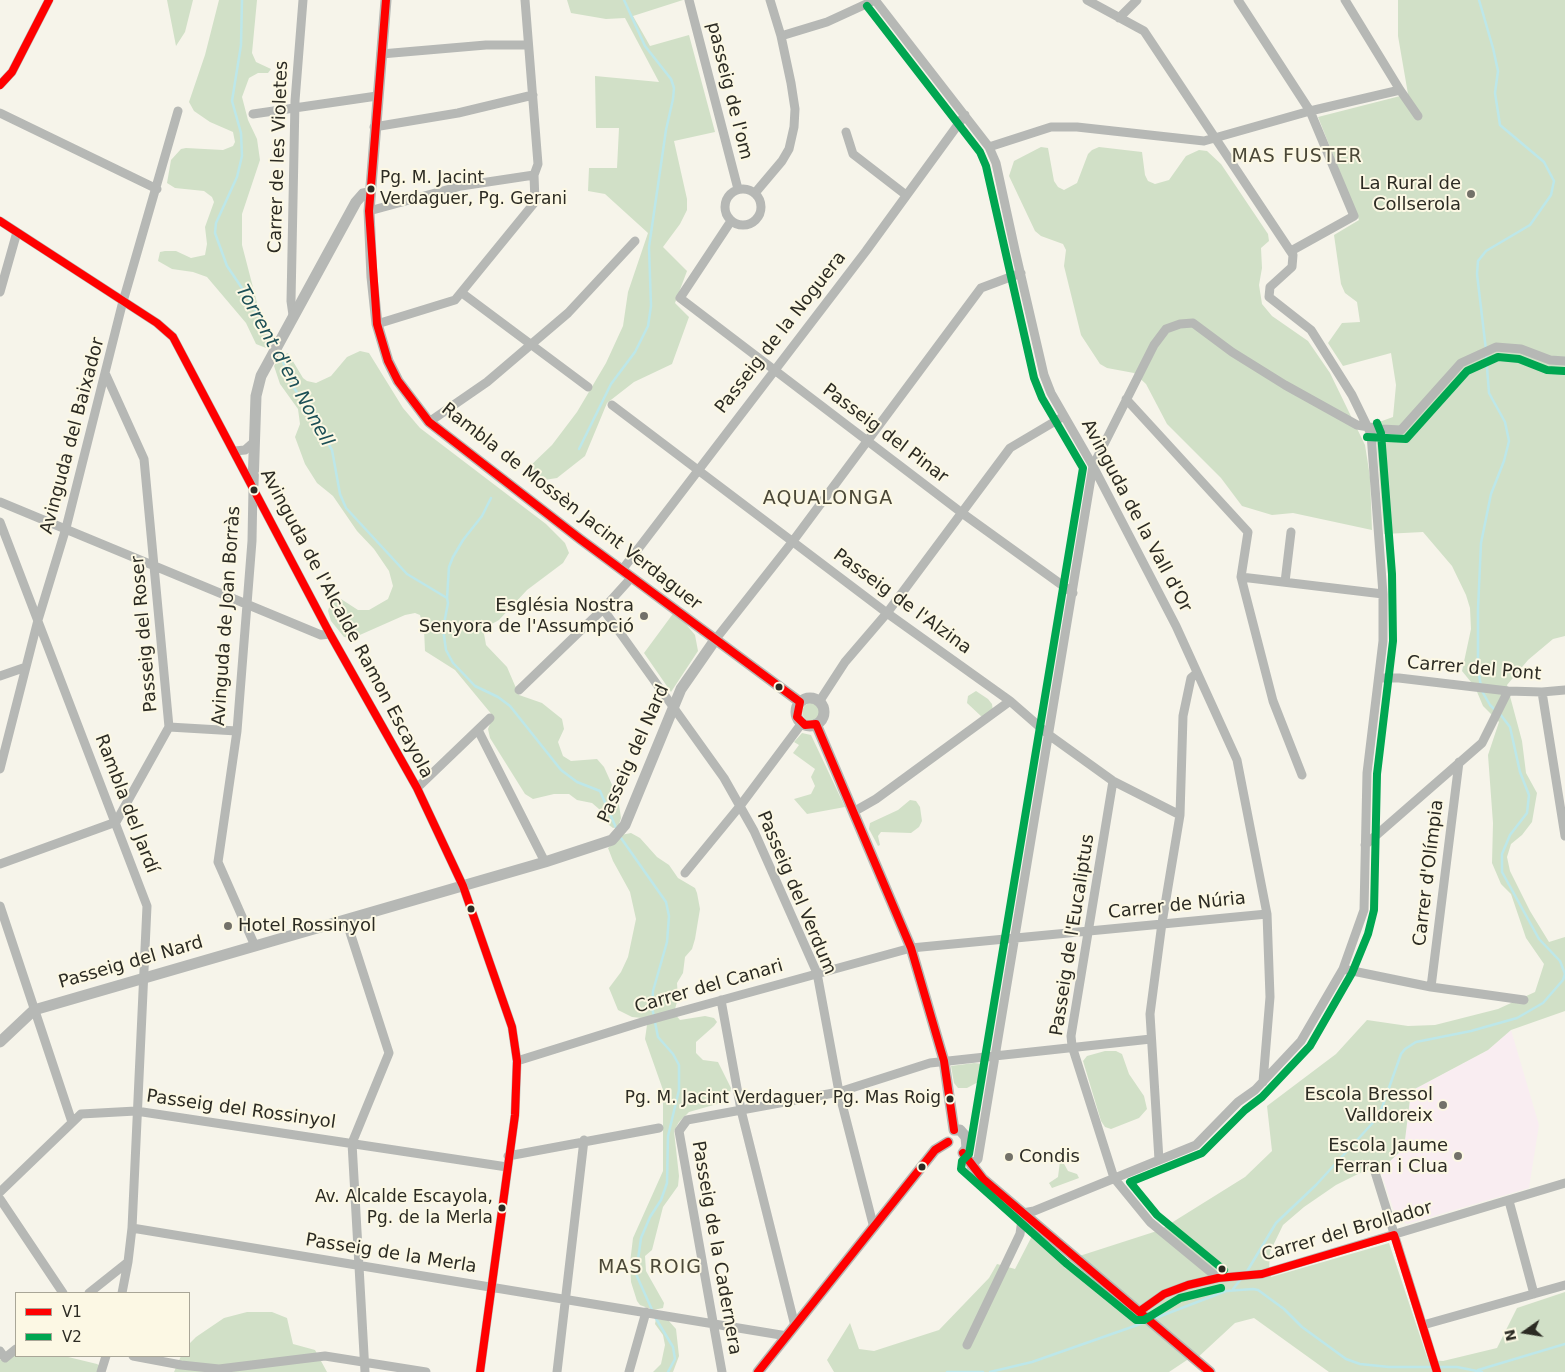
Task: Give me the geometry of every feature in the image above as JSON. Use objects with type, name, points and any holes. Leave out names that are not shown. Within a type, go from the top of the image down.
[{"type":"street","points":[[0,85],[12,72],[49,0]]},
{"type":"street","name":"Carrer de les Violetes","points":[[293,315],[291,301],[295,108],[303,0]]},
{"type":"street","name":"Rambla de Mossèn Jacint Verdaguer","points":[[386,0],[374,127],[369,211],[372,277],[377,324],[388,361],[398,381],[429,422],[622,570],[800,702]]},
{"type":"street","points":[[377,324],[455,300],[535,202],[534,175],[538,164],[527,45],[525,0]]},
{"type":"street","name":"passeig de l'om","points":[[689,0],[738,190]]},
{"type":"street","points":[[754,193],[782,161],[789,149],[794,127],[795,109],[781,36],[770,0]]},
{"type":"street","points":[[781,36],[827,22],[875,0]]},
{"type":"street","name":"Avinguda de la Vall d'Or","points":[[875,0],[990,147],[996,163],[1044,375],[1176,626],[1237,760],[1267,914],[1270,997],[1263,1082]]},
{"type":"street","points":[[1023,1212],[1034,1211],[1196,1145],[1238,1102],[1263,1082],[1301,1040],[1343,969],[1364,910],[1368,773],[1383,641],[1383,594],[1371,434],[1352,395],[1311,330],[1269,297],[1270,286],[1292,266],[1294,255],[1144,31],[1086,0]]},
{"type":"street","points":[[1119,18],[1137,0]]},
{"type":"street","points":[[1238,0],[1310,111],[1354,216],[1291,252]]},
{"type":"street","points":[[1345,0],[1418,116]]},
{"type":"street","points":[[381,54],[486,45],[527,45]]},
{"type":"street","points":[[990,147],[1051,127],[1077,127],[1204,141],[1310,111],[1400,90]]},
{"type":"street","points":[[374,127],[458,113],[533,95]]},
{"type":"street","points":[[253,114],[377,96]]},
{"type":"street","name":"Avinguda del Baixador","points":[[0,769],[38,620],[66,528],[123,302],[178,111]]},
{"type":"street","points":[[0,113],[157,188]]},
{"type":"street","name":"Passeig de la Noguera","points":[[622,570],[965,115]]},
{"type":"street","points":[[846,132],[853,154],[906,195]]},
{"type":"street","points":[[369,211],[461,186],[534,175]]},
{"type":"street","points":[[744,189],[754,193],[761,204],[758,219],[742,226],[731,222],[725,210],[725,202],[728,196],[744,189]]},
{"type":"street","name":"Avinguda de Joan Borràs","points":[[255,946],[218,862],[237,731],[253,511],[256,396],[261,376],[293,315],[356,202],[363,194],[369,193]]},
{"type":"street","name":"Avinguda de l'Alcalde Ramon Escayola","points":[[0,221],[123,302],[157,322],[173,337],[253,484],[330,634],[417,788],[463,886],[512,1027],[517,1061],[515,1115],[480,1372]]},
{"type":"street","name":"Passeig del Pinar","points":[[731,222],[680,298],[962,513],[1073,593]]},
{"type":"street","points":[[0,292],[17,232]]},
{"type":"street","points":[[429,422],[487,382],[568,313],[635,241]]},
{"type":"street","points":[[715,640],[793,541],[981,288],[1021,273]]},
{"type":"street","points":[[462,293],[588,387]]},
{"type":"street","points":[[971,1166],[978,1159],[1093,466],[1154,345],[1166,329],[1180,324],[1193,323],[1232,352],[1285,385],[1357,425],[1401,430],[1461,364],[1496,347],[1521,349],[1550,360],[1565,361]]},
{"type":"street","name":"Passeig del Roser","points":[[106,375],[144,458],[156,565],[169,727],[116,822]]},
{"type":"street","points":[[1126,399],[1248,532],[1241,577],[1273,701],[1302,775]]},
{"type":"street","name":"Passeig de l'Alzina","points":[[612,405],[887,613],[1010,701],[1049,735],[1113,780],[1180,815]]},
{"type":"street","points":[[819,702],[845,662],[887,613],[1010,448],[1064,416]]},
{"type":"street","points":[[235,451],[245,450],[254,443]]},
{"type":"street","points":[[0,502],[246,602],[321,635],[330,634]]},
{"type":"street","points":[[253,511],[260,508],[266,510]]},
{"type":"street","name":"Rambla del Jardí","points":[[0,522],[147,906],[132,1228],[122,1292]]},
{"type":"street","points":[[1285,582],[1290,532]]},
{"type":"street","points":[[519,690],[603,609],[632,577]]},
{"type":"street","points":[[1241,577],[1383,594]]},
{"type":"street","name":"Passeig del Verdum","points":[[603,609],[724,778],[754,831],[817,973],[839,1092],[874,1228]]},
{"type":"street","name":"Passeig del Nard","points":[[0,1042],[34,1010],[605,844],[620,833],[672,707],[681,689],[715,640]]},
{"type":"street","points":[[0,676],[26,667]]},
{"type":"street","points":[[1159,1160],[1150,1014],[1162,923],[1180,815],[1184,716],[1191,678],[1197,672]]},
{"type":"street","name":"Carrer del Pont","points":[[1380,678],[1398,678],[1508,691],[1542,692],[1565,690]]},
{"type":"street","points":[[1365,845],[1482,743],[1508,691]]},
{"type":"street","points":[[1542,692],[1565,836]]},
{"type":"street","points":[[808,698],[819,702],[824,714],[816,724],[809,726],[802,723],[796,713],[800,702],[808,698]]},
{"type":"street","points":[[855,811],[876,800],[1010,701]]},
{"type":"street","points":[[417,788],[490,718]]},
{"type":"street","points":[[685,873],[740,806],[802,723]]},
{"type":"street","points":[[816,724],[855,811],[912,948],[944,1061],[954,1130]]},
{"type":"street","points":[[169,727],[237,731]]},
{"type":"street","points":[[478,730],[545,862]]},
{"type":"street","name":"Carrer d'Olímpia","points":[[1431,987],[1459,762]]},
{"type":"street","name":"Passeig de l'Eucaliptus","points":[[1113,780],[1071,1036],[1072,1046],[1114,1178]]},
{"type":"street","points":[[0,864],[116,822]]},
{"type":"street","points":[[0,906],[72,1122]]},
{"type":"street","name":"Carrer de Núria","points":[[912,948],[1267,914]]},
{"type":"street","points":[[346,920],[390,1052],[352,1143],[365,1372]]},
{"type":"street","name":"Carrer del Canari","points":[[517,1061],[666,1015],[912,948]]},
{"type":"street","points":[[1343,969],[1431,987],[1524,1000]]},
{"type":"street","points":[[721,1000],[742,1110],[795,1326]]},
{"type":"street","points":[[742,1110],[839,1092],[930,1063],[1072,1046],[1151,1039]]},
{"type":"street","name":"Passeig de la Cadernera","points":[[722,1372],[679,1130],[687,1120],[742,1110]]},
{"type":"street","name":"Passeig del Rossinyol","points":[[0,1192],[81,1114],[136,1111],[507,1167]]},
{"type":"street","points":[[508,1156],[584,1140],[659,1128]]},
{"type":"street","points":[[954,1130],[962,1132],[966,1137],[966,1148],[963,1153]]},
{"type":"street","points":[[954,1130],[950,1132],[948,1142],[954,1153],[963,1153]]},
{"type":"street","points":[[966,1137],[981,1136]]},
{"type":"street","points":[[557,1372],[584,1140]]},
{"type":"street","points":[[758,1372],[935,1150],[948,1142]]},
{"type":"street","points":[[963,1153],[971,1166],[1210,1372]]},
{"type":"street","points":[[1375,1172],[1436,1369]]},
{"type":"street","points":[[1114,1178],[1150,1222],[1218,1278]]},
{"type":"street","name":"Carrer del Brollador","points":[[1140,1311],[1148,1304],[1176,1289],[1218,1278],[1262,1274],[1565,1183]]},
{"type":"street","points":[[0,1199],[62,1292]]},
{"type":"street","points":[[1509,1201],[1534,1294]]},
{"type":"street","points":[[967,1345],[1020,1234],[1023,1212]]},
{"type":"street","name":"Passeig de la Merla","points":[[132,1228],[787,1336]]},
{"type":"street","points":[[90,1292],[128,1262]]},
{"type":"street","points":[[1423,1325],[1565,1285]]},
{"type":"street","points":[[629,1372],[646,1312]]},
{"type":"street","points":[[2,1354],[15,1349]]},
{"type":"street","points":[[138,1357],[181,1365],[219,1369],[325,1356],[426,1372]]},
{"type":"street","points":[[101,1372],[106,1357]]},
{"type":"shaded area","name":"Escola Jaume Ferran i Clua","points":[[1511,1030],[1539,1125],[1529,1188],[1407,1224],[1396,1217],[1379,1166],[1387,1164],[1404,1148],[1411,1091],[1488,1050]]},
{"type":"green space","points":[[167,0],[193,0],[185,32],[176,46]]},
{"type":"green space","points":[[219,0],[257,0],[252,53],[256,62],[271,69],[268,73],[258,73],[249,78],[242,97],[248,120],[257,139],[260,160],[242,214],[242,245],[263,326],[269,336],[270,344],[266,348],[256,344],[246,323],[207,277],[193,272],[172,269],[158,261],[160,252],[165,251],[176,251],[191,258],[205,255],[207,244],[205,227],[214,202],[212,197],[204,191],[175,188],[167,183],[171,160],[181,149],[223,150],[233,146],[235,142],[233,132],[210,122],[194,111],[189,102],[205,55]]},
{"type":"green space","points":[[567,0],[683,0],[633,16],[650,46],[689,35],[715,132],[674,141],[687,199],[687,210],[680,224],[663,247],[687,271],[675,303],[689,317],[672,364],[634,382],[607,403],[585,456],[557,478],[538,481],[527,469],[552,445],[577,412],[606,363],[623,326],[628,292],[648,233],[605,194],[588,191],[589,168],[617,168],[619,128],[596,128],[595,76],[659,82],[625,18],[606,19],[571,13]]},
{"type":"green space","points":[[1398,0],[1565,0],[1565,636],[1553,639],[1528,660],[1507,685],[1522,741],[1526,773],[1537,793],[1532,822],[1522,835],[1511,844],[1507,857],[1510,871],[1530,911],[1549,942],[1565,937],[1565,1011],[1511,1030],[1488,1050],[1411,1091],[1404,1148],[1387,1164],[1364,1171],[1336,1185],[1304,1207],[1283,1225],[1270,1252],[1269,1270],[1271,1277],[1389,1243],[1428,1360],[1443,1361],[1497,1348],[1517,1308],[1565,1292],[1565,1372],[1329,1372],[1254,1318],[1235,1323],[1195,1360],[1187,1360],[1169,1372],[834,1372],[827,1360],[850,1323],[859,1349],[874,1351],[939,1330],[989,1278],[997,1264],[1015,1269],[1033,1234],[1037,1233],[1067,1260],[1160,1230],[1245,1177],[1272,1151],[1267,1106],[1336,1054],[1367,1020],[1408,1026],[1435,1025],[1498,1009],[1535,992],[1544,964],[1526,938],[1511,894],[1501,884],[1492,863],[1493,823],[1488,755],[1499,722],[1483,706],[1475,687],[1462,671],[1471,629],[1470,608],[1466,595],[1452,566],[1423,532],[1384,534],[1377,445],[1371,425],[1393,417],[1396,385],[1391,353],[1343,366],[1328,343],[1342,323],[1360,322],[1357,302],[1345,293],[1341,284],[1334,235],[1359,220],[1318,117],[1408,94],[1398,36]]},
{"type":"green space","points":[[1041,147],[1048,148],[1054,181],[1058,187],[1064,190],[1077,183],[1088,154],[1099,147],[1142,152],[1145,175],[1148,181],[1155,184],[1169,180],[1186,156],[1199,150],[1207,151],[1221,164],[1268,234],[1269,241],[1261,248],[1262,268],[1259,285],[1262,304],[1272,316],[1308,341],[1330,373],[1365,445],[1370,477],[1372,530],[1293,513],[1272,515],[1242,506],[1221,478],[1167,424],[1146,384],[1134,373],[1107,368],[1100,364],[1081,335],[1064,266],[1066,250],[1063,244],[1041,236],[1035,231],[1009,176],[1014,161]]},
{"type":"green space","points":[[360,351],[369,353],[403,408],[420,428],[546,524],[565,543],[569,553],[563,563],[527,590],[499,620],[490,625],[484,634],[486,645],[507,667],[519,695],[542,703],[562,719],[564,729],[558,742],[563,756],[571,761],[597,759],[604,767],[618,798],[621,818],[618,827],[613,828],[609,825],[599,809],[592,803],[577,800],[569,794],[554,794],[533,799],[525,794],[490,738],[488,729],[493,716],[455,670],[425,651],[424,629],[420,615],[415,613],[405,615],[353,638],[344,637],[331,621],[328,611],[331,601],[341,599],[358,610],[369,610],[388,599],[393,586],[389,571],[374,549],[357,531],[333,496],[317,483],[305,464],[295,437],[300,424],[298,409],[280,384],[274,366],[279,357],[288,353],[303,378],[316,383],[331,376],[347,357]]},
{"type":"green space","points":[[675,611],[695,635],[698,651],[671,692],[644,653]]},
{"type":"green space","points":[[976,691],[992,704],[993,711],[982,717],[967,703],[968,696]]},
{"type":"green space","points":[[811,703],[817,706],[820,712],[817,718],[811,721],[805,718],[802,712],[805,706]]},
{"type":"green space","points":[[802,733],[811,735],[845,807],[807,814],[794,799],[811,794],[815,786],[811,777],[815,769],[793,753],[799,745],[794,742]]},
{"type":"green space","points":[[910,800],[916,801],[920,807],[922,821],[919,827],[911,833],[881,832],[878,836],[880,845],[878,846],[869,829],[870,823],[898,810]]},
{"type":"green space","points":[[631,833],[640,838],[657,857],[669,865],[678,878],[695,888],[697,893],[700,909],[695,939],[692,949],[685,957],[683,973],[677,983],[678,998],[674,1013],[680,1020],[705,1016],[714,1018],[717,1022],[714,1026],[696,1042],[696,1053],[703,1060],[718,1062],[731,1088],[724,1102],[689,1112],[679,1122],[674,1131],[679,1176],[678,1186],[663,1207],[652,1250],[645,1256],[646,1271],[664,1303],[663,1308],[653,1310],[640,1305],[637,1301],[631,1282],[630,1263],[633,1238],[663,1171],[663,1090],[645,1039],[647,1025],[642,1018],[632,1017],[618,1010],[609,988],[621,972],[628,957],[636,919],[630,892],[608,848],[621,835]]},
{"type":"green space","points":[[1105,1051],[1116,1051],[1122,1054],[1129,1074],[1144,1096],[1147,1109],[1139,1118],[1111,1129],[1105,1127],[1101,1121],[1083,1061],[1087,1056]]},
{"type":"green space","points":[[974,1063],[985,1064],[982,1080],[967,1088],[958,1088],[954,1083],[951,1066]]},
{"type":"green space","points":[[1060,1161],[1063,1162],[1068,1171],[1077,1174],[1079,1178],[1052,1188],[1049,1183],[1058,1177]]},
{"type":"green space","points":[[247,1312],[272,1312],[287,1318],[293,1344],[315,1350],[327,1372],[174,1372],[181,1357],[190,1357],[190,1343],[224,1318]]},
{"type":"green space","points":[[656,1319],[668,1320],[676,1329],[679,1356],[673,1372],[653,1372],[661,1364],[665,1345],[663,1335],[655,1324]]},
{"type":"green space","points":[[15,1351],[15,1357],[68,1357],[97,1364],[103,1368],[101,1372],[0,1372],[0,1360]]},
{"type":"waterway","name":"Torrent d'en Nonell","points":[[242,0],[241,45],[232,101],[241,133],[242,156],[237,177],[216,223],[215,233],[227,266],[246,294],[274,343]]},
{"type":"waterway","points":[[579,449],[611,384],[635,352],[648,326],[651,306],[649,247],[666,130],[673,99],[674,88],[671,79],[645,46],[624,0]]},
{"type":"waterway","points":[[1479,0],[1498,71],[1495,93],[1500,125],[1544,162],[1554,181],[1551,195],[1530,225],[1486,251],[1478,261],[1477,274],[1486,350]]},
{"type":"waterway","name":"Torrent d'en Nonell","points":[[279,352],[293,386],[332,450],[340,494],[346,508],[407,574],[447,598],[448,603],[443,629],[446,650],[453,663],[475,686],[498,697],[510,706],[561,770],[577,782],[600,791],[617,830]]},
{"type":"waterway","points":[[1481,686],[1478,670],[1481,543],[1491,494],[1504,461],[1509,441],[1505,422],[1489,393],[1486,355]]},
{"type":"waterway","points":[[447,598],[449,567],[453,557],[463,540],[482,516],[491,498]]},
{"type":"waterway","points":[[1482,691],[1496,711]]},
{"type":"waterway","points":[[1246,1273],[1276,1223],[1316,1185],[1379,1116],[1401,1054],[1405,1049],[1416,1042],[1471,1031],[1517,1018],[1543,1003],[1563,980],[1565,974],[1560,961],[1539,939],[1502,872],[1502,854],[1510,835],[1527,813],[1529,795],[1520,772],[1510,727],[1500,714]]},
{"type":"waterway","name":"Torrent d'en Nonell","points":[[621,838],[666,902],[669,916],[667,942],[653,991],[652,1007],[658,1037],[673,1054],[679,1065],[679,1090],[668,1136],[667,1183],[661,1200],[650,1217],[641,1238],[636,1274],[653,1312]]},
{"type":"waterway","points":[[1233,1289],[1241,1279]]},
{"type":"waterway","points":[[1153,1319],[1226,1291],[1253,1289],[1258,1290],[1284,1309],[1302,1327],[1346,1359],[1360,1364],[1389,1367],[1457,1367],[1482,1372]]},
{"type":"waterway","name":"Torrent d'en Nonell","points":[[655,1317],[673,1347],[675,1359],[668,1372]]},
{"type":"waterway","points":[[990,1372],[1032,1362],[1146,1322]]},
{"type":"waterway","points":[[1478,1370],[1565,1344]]},
{"type":"waterway","points":[[947,1372],[983,1372]]},
{"type":"transit line","name":"V1","points":[[0,85],[12,72],[49,0]]},
{"type":"transit line","name":"V1","points":[[386,0],[369,211],[377,324],[388,361],[398,381],[429,422],[580,539],[800,702],[797,717],[805,725],[816,724],[911,948],[944,1061],[954,1130]]},
{"type":"transit line","name":"V2","points":[[867,6],[980,152],[986,166],[1034,378],[1042,398],[1083,468],[969,1154],[962,1161],[961,1169],[1067,1264],[1136,1320],[1144,1320],[1180,1298],[1221,1288]]},
{"type":"transit line","name":"V1","points":[[0,221],[157,323],[173,337],[330,634],[417,788],[463,886],[512,1027],[517,1061],[515,1115],[480,1372]]},
{"type":"transit line","name":"V2","points":[[1367,437],[1406,439],[1467,371],[1498,357],[1519,359],[1547,370],[1564,371]]},
{"type":"transit line","name":"V2","points":[[1224,1270],[1157,1215],[1130,1182],[1202,1153],[1245,1110],[1262,1097],[1310,1046],[1352,973],[1368,934],[1374,910],[1377,774],[1393,641],[1392,574],[1381,433],[1377,423]]},
{"type":"transit line","name":"V1","points":[[758,1372],[935,1150],[948,1142]]},
{"type":"transit line","name":"V1","points":[[963,1153],[983,1179],[1210,1372]]},
{"type":"transit line","name":"V1","points":[[1140,1311],[1164,1294],[1188,1285],[1218,1278],[1262,1274],[1394,1235],[1437,1372]]},
{"type":"place","name":"Pg. M. Jacint Verdaguer, Pg. Gerani","points":[[371,189]]},
{"type":"place","name":"La Rural de Collserola","points":[[1471,194]]},
{"type":"place","name":"Església Nostra Senyora de l'Assumpció","points":[[644,616]]},
{"type":"place","name":"Hotel Rossinyol","points":[[228,926]]},
{"type":"place","name":"Pg. M. Jacint Verdaguer, Pg. Mas Roig","points":[[950,1099]]},
{"type":"place","name":"Escola Bressol Valldoreix","points":[[1443,1105]]},
{"type":"place","name":"Escola Jaume Ferran i Clua","points":[[1458,1156]]},
{"type":"place","name":"Condis","points":[[1009,1157]]},
{"type":"place","name":"Av. Alcalde Escayola, Pg. de la Merla","points":[[502,1208]]},
{"type":"district","name":"MAS FUSTER","points":[[1297,157]]},
{"type":"district","name":"AQUALONGA","points":[[828,499]]},
{"type":"district","name":"MAS ROIG","points":[[650,1268]]}]
